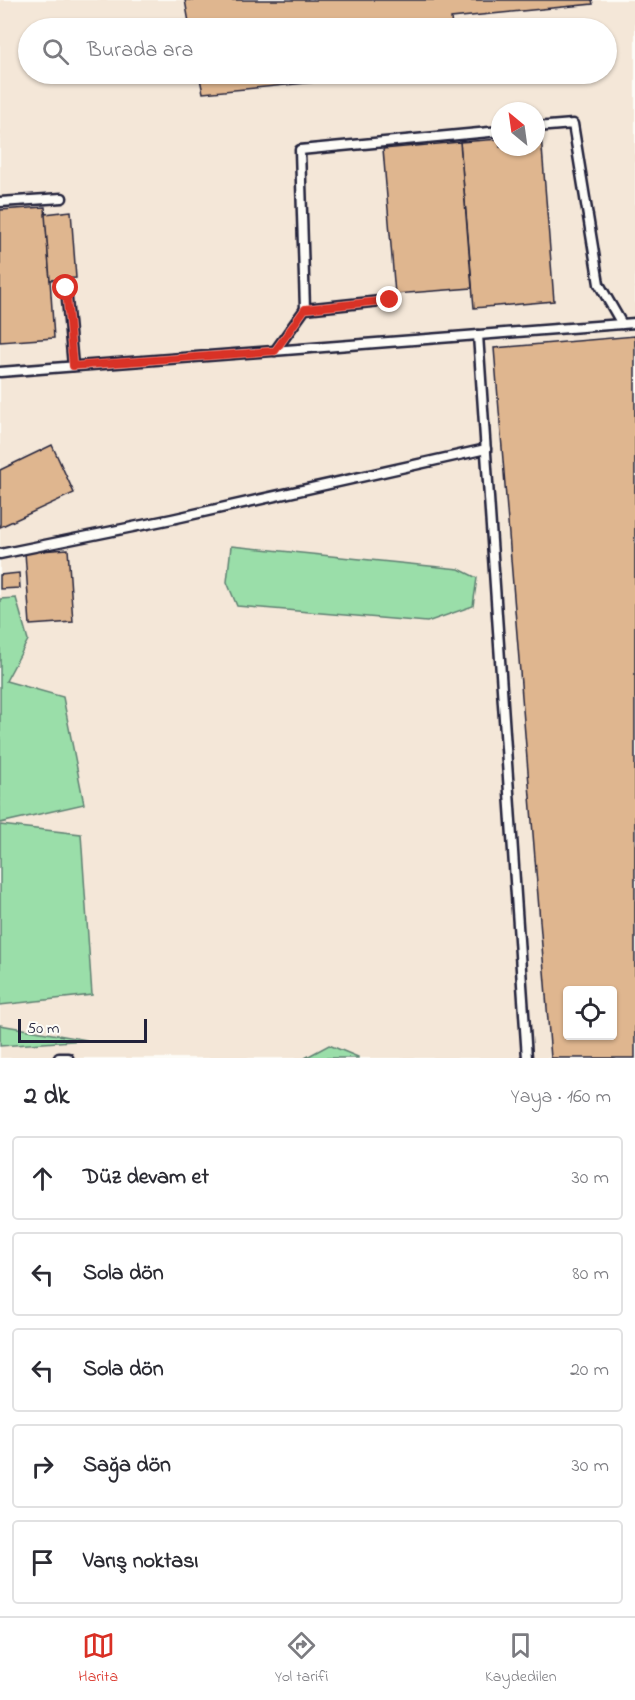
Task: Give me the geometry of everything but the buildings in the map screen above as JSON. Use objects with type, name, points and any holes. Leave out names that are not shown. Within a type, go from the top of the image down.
[{"type":"lane","points":[[545,126],[573,124],[599,284],[622,324]]},
{"type":"lane","points":[[275,351],[305,309],[300,150],[491,132]]},
{"type":"lane","points":[[0,202],[62,198]]},
{"type":"lane","points":[[66,288],[73,366]]},
{"type":"lane","points":[[305,309],[390,300]]},
{"type":"lane","points":[[0,372],[635,323]]},
{"type":"lane","points":[[478,335],[527,1058]]},
{"type":"lane","points":[[0,554],[172,519],[486,449]]},
{"type":"lane","points":[[58,1058],[68,1058]]},
{"type":"shaded area","points":[[0,0],[635,0],[635,1058],[0,1058]]},
{"type":"green space","points":[[231,546],[459,569],[477,578],[473,606],[427,622],[237,606],[227,582]]},
{"type":"green space","points":[[16,598],[28,640],[6,681],[63,697],[84,804],[0,823],[0,599]]},
{"type":"green space","points":[[0,825],[81,834],[92,995],[0,1005]]},
{"type":"green space","points":[[0,1025],[87,1040],[0,1046]]},
{"type":"green space","points":[[329,1045],[358,1057],[358,1058],[305,1058]]},
{"type":"route","points":[[66,288],[73,366],[275,351],[305,309],[390,300]]}]
